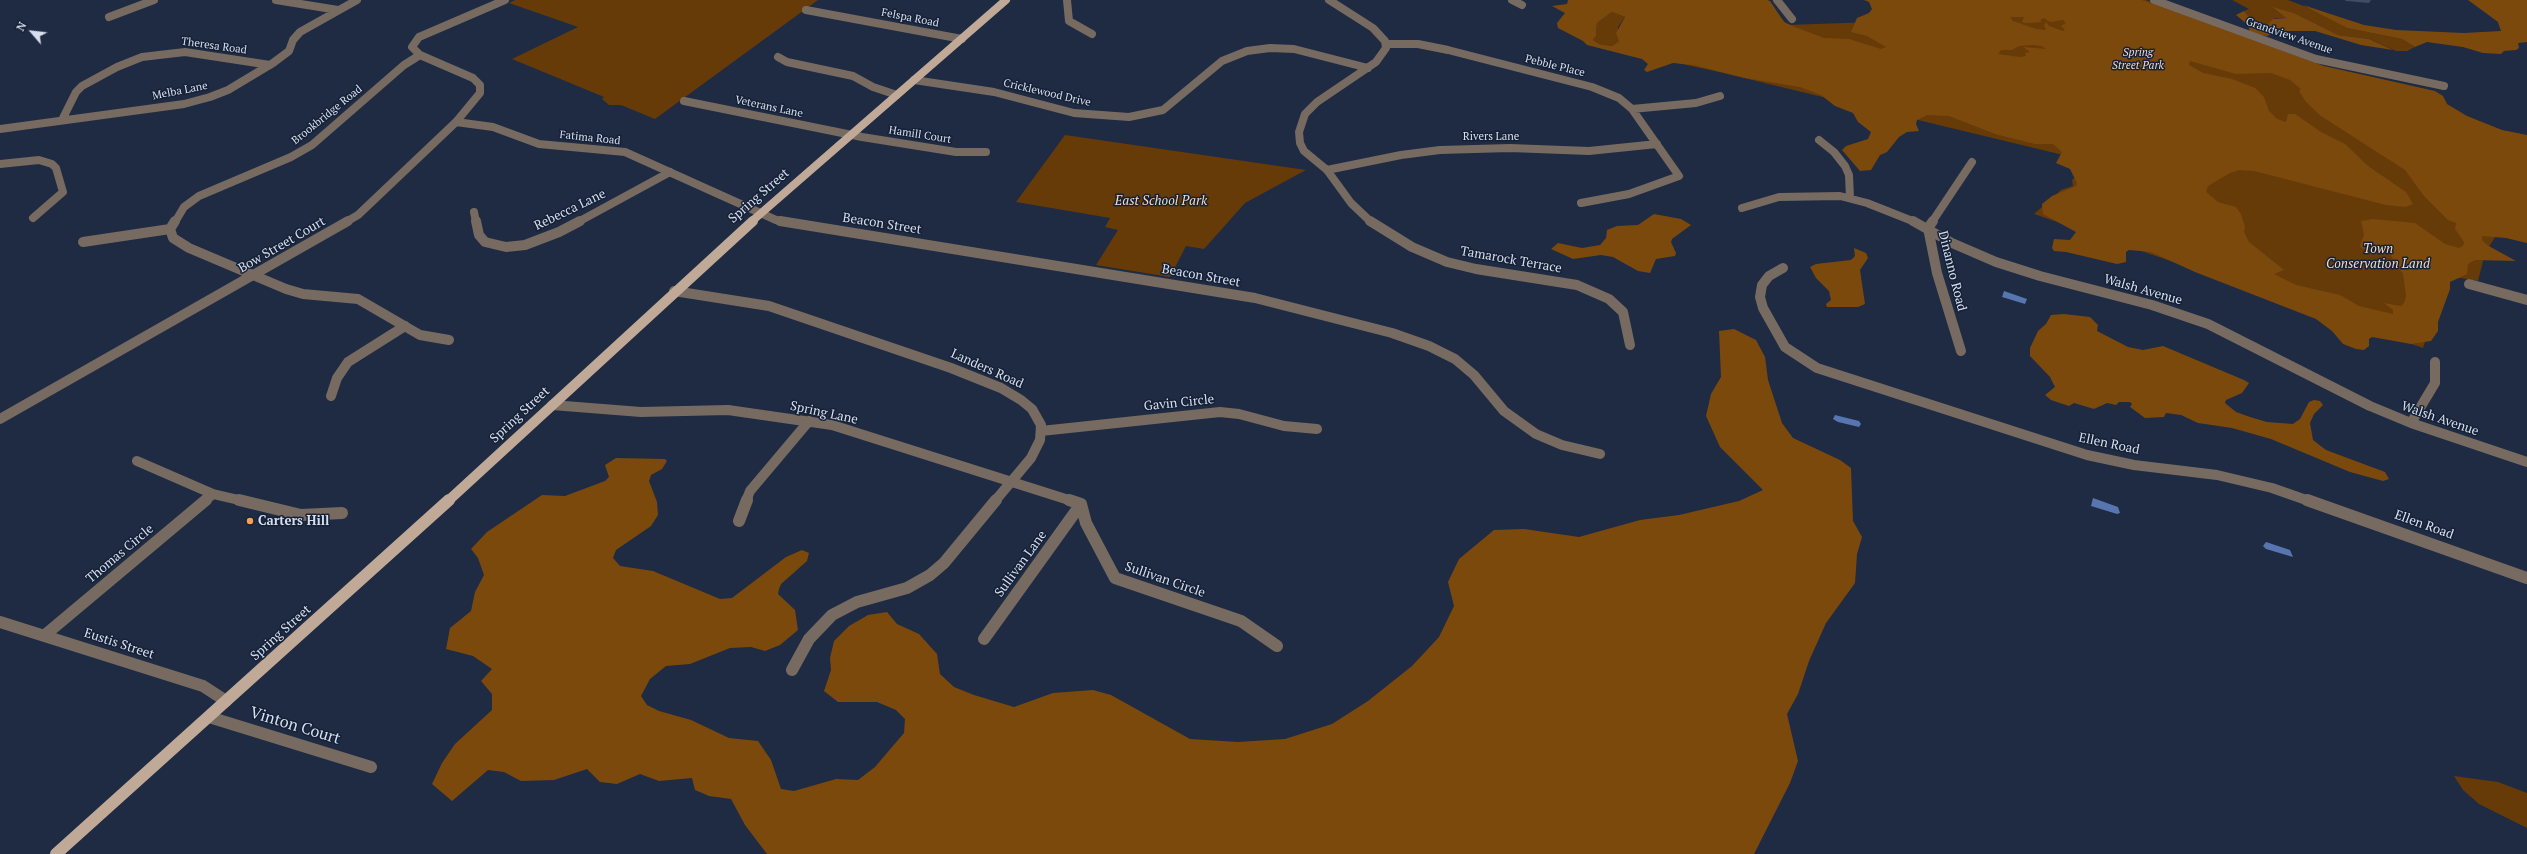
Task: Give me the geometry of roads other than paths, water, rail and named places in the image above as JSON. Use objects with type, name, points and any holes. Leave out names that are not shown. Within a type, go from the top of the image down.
[{"type":"main road","name":"Spring Street","points":[[56,854],[552,405],[674,291],[850,135],[1006,0]]},
{"type":"street","points":[[109,17],[154,0]]},
{"type":"street","points":[[278,0],[338,10]]},
{"type":"street","name":"Melba Lane","points":[[0,129],[197,101],[228,90],[270,65],[290,50],[293,40],[300,32],[357,0]]},
{"type":"street","points":[[420,55],[412,47],[419,38],[505,0]]},
{"type":"street","points":[[1067,0],[1069,21],[1092,34]]},
{"type":"street","points":[[1329,0],[1369,25],[1386,44]]},
{"type":"street","points":[[1512,0],[1522,5]]},
{"type":"street","points":[[1777,0],[1792,19]]},
{"type":"street","name":"Grandview Avenue","points":[[2154,0],[2316,59],[2444,86]]},
{"type":"street","name":"Felspa Road","points":[[806,10],[962,39]]},
{"type":"street","name":"Tamarock Terrace","points":[[1386,44],[1384,54],[1368,68],[1317,102],[1302,120],[1299,132],[1301,147],[1326,170],[1351,203],[1367,219],[1400,241],[1423,252],[1476,270],[1572,284],[1603,296],[1615,303],[1623,312],[1630,345]]},
{"type":"street","name":"Pebble Place","points":[[1386,44],[1434,47],[1585,85],[1613,95],[1632,109],[1679,176],[1629,194],[1581,202]]},
{"type":"street","name":"Cricklewood Drive","points":[[914,80],[994,92],[1074,113],[1128,117],[1147,115],[1164,110],[1222,60],[1247,51],[1270,48],[1294,49],[1368,68]]},
{"type":"street","name":"Theresa Road","points":[[62,120],[76,92],[82,86],[117,67],[142,57],[185,52],[270,65]]},
{"type":"street","name":"Bow Street Court","points":[[0,419],[355,217],[456,122],[479,96],[481,89],[479,83],[471,76],[420,55]]},
{"type":"street","name":"Brookbridge Road","points":[[170,229],[184,207],[199,196],[291,157],[312,145],[404,65],[420,55]]},
{"type":"street","points":[[778,56],[788,62],[853,76],[873,87],[897,95]]},
{"type":"street","points":[[1632,109],[1696,103],[1720,96]]},
{"type":"street","name":"Veterans Lane","points":[[684,101],[850,135]]},
{"type":"street","name":"Fatima Road","points":[[456,122],[493,127],[539,144],[618,150],[761,214]]},
{"type":"street","name":"Hamill Court","points":[[850,135],[956,152],[986,152]]},
{"type":"street","points":[[1819,140],[1834,152],[1845,166],[1849,175],[1850,198]]},
{"type":"street","name":"Rivers Lane","points":[[1326,170],[1401,155],[1445,150],[1510,148],[1589,151],[1657,144]]},
{"type":"street","points":[[0,164],[40,160],[52,164],[56,168],[63,192],[33,218]]},
{"type":"street","name":"Dinanno Road","points":[[1961,351],[1938,273],[1928,228],[1972,162]]},
{"type":"street","name":"Rebecca Lane","points":[[474,212],[479,235],[485,242],[506,247],[525,245],[558,232],[670,172]]},
{"type":"street","name":"Walsh Avenue","points":[[1742,208],[1793,195],[1820,195],[1850,198],[1893,212],[1928,228],[1956,245],[1996,262],[2040,276],[2152,305],[2208,324],[2251,344],[2347,396],[2411,423],[2527,462]]},
{"type":"street","name":"Beacon Street","points":[[761,214],[778,220],[1265,300],[1392,333],[1430,346],[1455,359],[1474,375],[1504,411],[1536,434],[1562,445],[1600,454]]},
{"type":"street","points":[[83,242],[170,229],[173,238],[182,244],[296,292],[358,299],[405,326],[426,336],[449,340]]},
{"type":"street","name":"Ellen Road","points":[[1783,268],[1769,276],[1762,285],[1760,297],[1763,308],[1772,329],[1785,347],[1799,358],[1817,368],[2087,455],[2134,465],[2223,476],[2289,493],[2527,578]]},
{"type":"street","points":[[2469,284],[2527,300]]},
{"type":"street","name":"Landers Road","points":[[674,291],[768,306],[869,339],[971,376],[1001,388],[1027,404],[1038,419],[1042,431]]},
{"type":"street","points":[[331,396],[337,378],[348,362],[367,348],[405,326]]},
{"type":"street","points":[[2411,423],[2435,383],[2435,362]]},
{"type":"street","name":"Spring Lane","points":[[552,405],[641,412],[728,410],[809,421],[842,428],[1081,504]]},
{"type":"street","name":"Gavin Circle","points":[[1042,431],[1220,412],[1239,414],[1284,426],[1317,429]]},
{"type":"street","points":[[739,521],[750,491],[809,421]]},
{"type":"street","points":[[792,670],[810,639],[832,615],[857,602],[907,588],[937,570],[1010,481],[1031,458],[1042,431]]},
{"type":"street","points":[[137,461],[214,494],[295,514],[342,512]]},
{"type":"street","name":"Thomas Circle","points":[[45,635],[214,494]]},
{"type":"street","name":"Sullivan Lane","points":[[984,639],[1081,504]]},
{"type":"street","name":"Sullivan Circle","points":[[1081,504],[1086,523],[1113,576],[1122,581],[1241,621],[1277,646]]},
{"type":"street","name":"Eustis Street","points":[[0,622],[202,686],[226,701]]},
{"type":"street","name":"Vinton Court","points":[[209,717],[371,767]]},
{"type":"water","points":[[2004,291],[2027,299],[2025,304],[2002,297]]},
{"type":"water","points":[[1835,415],[1859,421],[1861,424],[1859,427],[1838,422],[1833,419]]},
{"type":"water","points":[[2093,498],[2118,507],[2120,513],[2117,514],[2091,506]]},
{"type":"water","points":[[2266,542],[2290,550],[2293,557],[2266,549],[2263,546]]},
{"type":"place","name":"Carters Hill","points":[[250,521]]},
{"type":"park label","name":"Spring Street Park","points":[[2138,59]]},
{"type":"park label","name":"East School Park","points":[[1161,201]]},
{"type":"park label","name":"Town Conservation Land","points":[[2378,256]]}]
